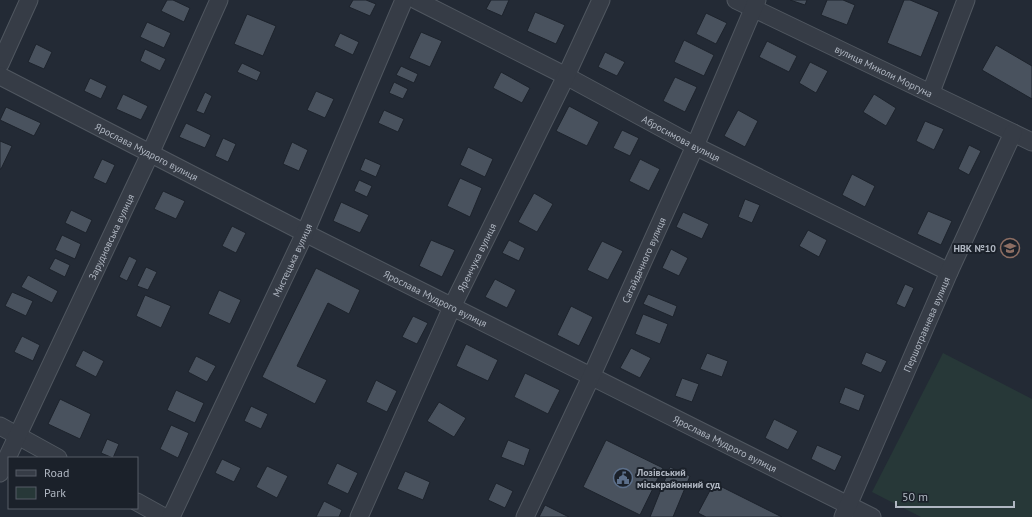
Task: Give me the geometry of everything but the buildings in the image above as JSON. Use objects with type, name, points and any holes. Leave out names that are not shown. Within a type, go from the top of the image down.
[{"type":"street","points":[[0,64],[29,0]]},
{"type":"street","name":"Зарудновська вулиця","points":[[0,473],[150,154],[219,0]]},
{"type":"street","name":"Мистецька вулиця","points":[[172,517],[305,233],[404,0]]},
{"type":"street","name":"Абросимова вулиця","points":[[416,0],[566,76],[696,146],[949,272]]},
{"type":"street","name":"Яремчука вулиця","points":[[359,517],[452,307],[566,76],[601,0]]},
{"type":"street","name":"вулиця Миколи Моргуна","points":[[736,0],[756,4],[1032,142]]},
{"type":"street","points":[[931,92],[966,0]]},
{"type":"street","name":"Сагайдачного вулиця","points":[[525,517],[591,377],[696,146],[756,4]]},
{"type":"street","name":"Ярослава Мудрого вулиця","points":[[0,76],[305,233],[591,377],[845,511],[872,517]]},
{"type":"street","name":"Першотравнева вулиця","points":[[845,511],[949,272],[1012,132]]},
{"type":"street","points":[[0,426],[56,457]]},
{"type":"street","points":[[138,503],[164,517]]},
{"type":"green space","points":[[943,353],[1032,399],[1032,517],[921,517],[872,492]]},
{"type":"place","name":"НВК №10","points":[[1010,248]]},
{"type":"place","name":"Лозівський міськрайонний суд","points":[[623,478]]}]
